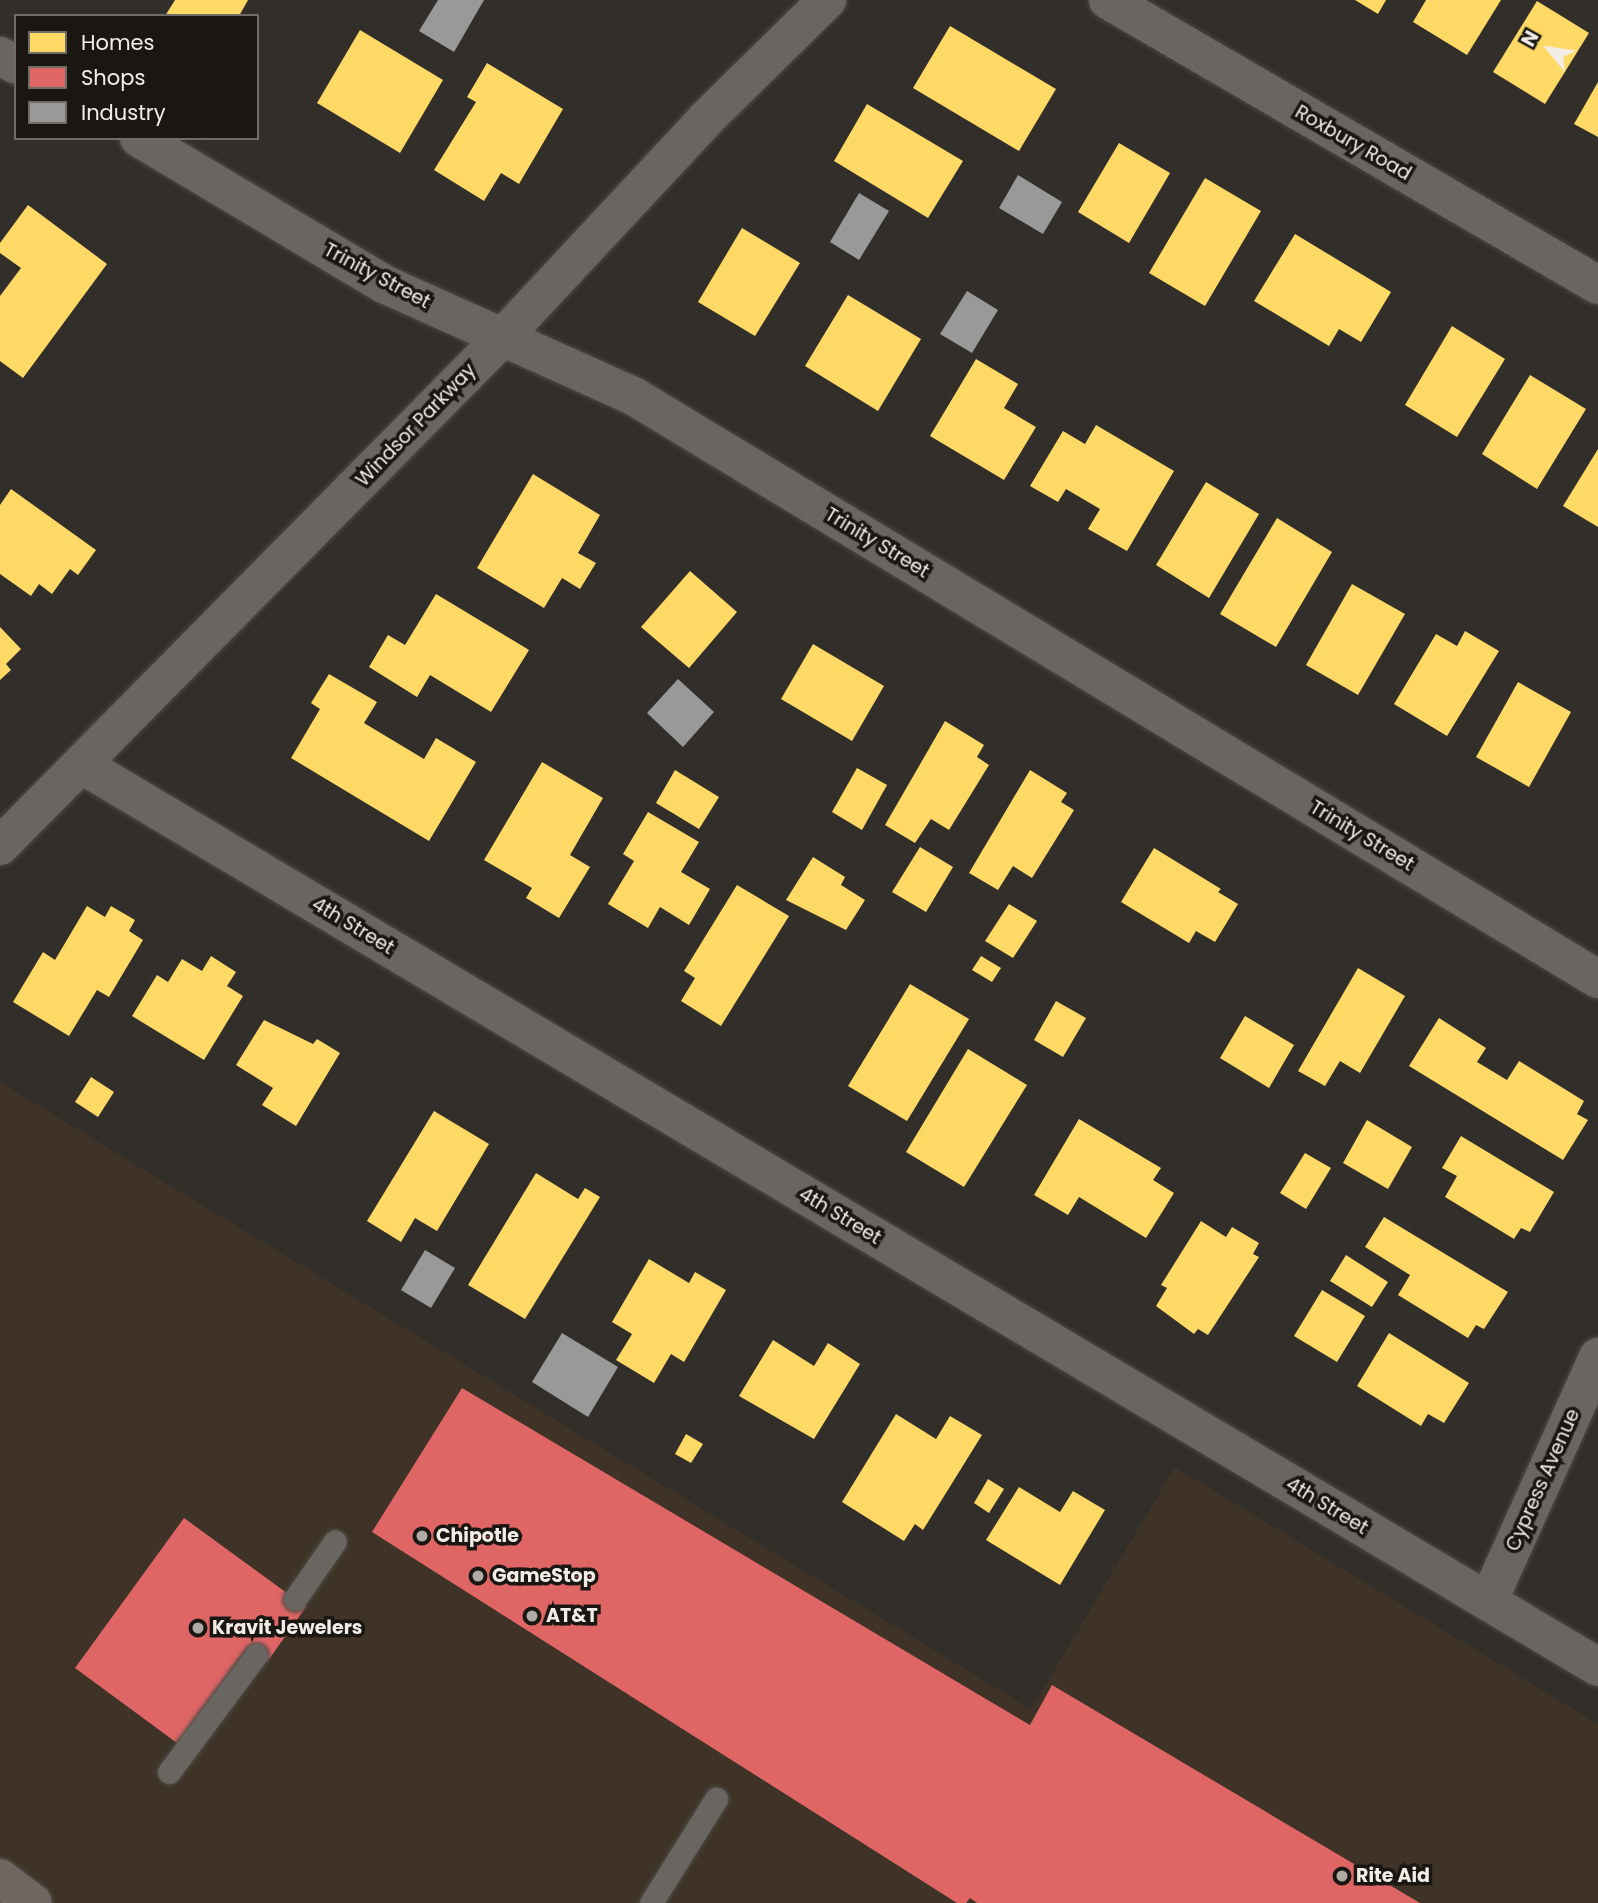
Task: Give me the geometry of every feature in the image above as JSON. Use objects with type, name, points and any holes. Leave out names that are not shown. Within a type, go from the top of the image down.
[{"type":"main road","points":[[0,1878],[33,1903]]},
{"type":"street","name":"Windsor Parkway","points":[[0,846],[503,337],[706,119],[827,0]]},
{"type":"street","name":"Roxbury Road","points":[[1108,0],[1598,285]]},
{"type":"street","name":"Trinity Street","points":[[142,140],[384,284],[635,397],[1598,979]]},
{"type":"street","name":"4th Street","points":[[82,765],[1598,1667]]},
{"type":"street","name":"Cypress Avenue","points":[[1488,1602],[1598,1357]]},
{"type":"lane","points":[[295,1599],[335,1541]]},
{"type":"lane","points":[[169,1772],[256,1655]]},
{"type":"lane","points":[[651,1903],[716,1799]]},
{"type":"shaded area","points":[[0,1082],[1031,1709],[1175,1467],[1598,1724],[1598,1903],[0,1903]]},
{"type":"building: Homes","points":[[175,0],[248,0],[240,14],[166,14]]},
{"type":"building: Homes","points":[[1355,0],[1386,0],[1378,14]]},
{"type":"building: Homes","points":[[1426,0],[1501,0],[1467,55],[1413,22]]},
{"type":"building: Homes","points":[[1537,1],[1589,33],[1545,104],[1493,72]]},
{"type":"building: Homes","points":[[950,26],[1056,89],[1019,151],[913,88]]},
{"type":"building: Homes","points":[[360,30],[443,80],[400,153],[317,103]]},
{"type":"building: Homes","points":[[487,63],[563,109],[519,184],[501,173],[484,201],[434,170],[476,102],[467,97]]},
{"type":"building: Homes","points":[[1598,82],[1598,137],[1574,124]]},
{"type":"building: Homes","points":[[867,104],[963,161],[928,218],[834,161]]},
{"type":"building: Homes","points":[[1119,143],[1170,173],[1129,243],[1078,212]]},
{"type":"building: Homes","points":[[1205,178],[1261,211],[1205,306],[1149,273]]},
{"type":"building: Homes","points":[[28,205],[107,264],[23,378],[0,361],[0,296],[21,268],[0,253],[0,243]]},
{"type":"building: Homes","points":[[742,228],[800,263],[755,336],[698,302]]},
{"type":"building: Homes","points":[[1295,234],[1391,292],[1361,342],[1339,329],[1329,346],[1254,301]]},
{"type":"building: Homes","points":[[848,295],[921,339],[878,411],[805,366]]},
{"type":"building: Homes","points":[[1452,326],[1505,359],[1457,437],[1405,405]]},
{"type":"building: Homes","points":[[976,359],[1018,384],[1004,408],[1036,427],[1004,480],[930,436]]},
{"type":"building: Homes","points":[[1530,375],[1586,409],[1537,489],[1482,454]]},
{"type":"building: Homes","points":[[1096,425],[1174,471],[1127,551],[1088,529],[1100,509],[1066,489],[1058,502],[1030,486],[1063,431],[1085,444]]},
{"type":"building: Homes","points":[[1598,449],[1598,527],[1563,506]]},
{"type":"building: Homes","points":[[533,474],[600,515],[578,553],[596,563],[580,589],[562,578],[544,608],[477,568]]},
{"type":"building: Homes","points":[[1206,482],[1259,514],[1209,598],[1156,565]]},
{"type":"building: Homes","points":[[11,489],[96,550],[78,575],[70,569],[52,594],[39,584],[31,596],[0,574],[0,505]]},
{"type":"building: Homes","points":[[1277,518],[1332,552],[1276,647],[1220,614]]},
{"type":"building: Homes","points":[[690,571],[737,612],[689,668],[641,627]]},
{"type":"building: Homes","points":[[1352,584],[1405,614],[1358,695],[1306,665]]},
{"type":"building: Homes","points":[[436,594],[529,650],[491,712],[430,675],[417,697],[369,667],[388,635],[405,645]]},
{"type":"building: Homes","points":[[0,627],[21,649],[6,664],[11,670],[0,680]]},
{"type":"building: Homes","points":[[1465,631],[1499,651],[1447,736],[1394,704],[1436,634],[1457,646]]},
{"type":"building: Homes","points":[[813,644],[884,686],[852,741],[781,699]]},
{"type":"building: Homes","points":[[329,674],[377,702],[364,723],[424,759],[436,738],[476,762],[429,841],[291,758],[320,709],[311,703]]},
{"type":"building: Homes","points":[[1518,682],[1571,712],[1529,787],[1476,757]]},
{"type":"building: Homes","points":[[945,721],[984,745],[977,757],[989,765],[949,830],[931,819],[915,843],[885,825]]},
{"type":"building: Homes","points":[[542,762],[603,798],[570,855],[590,867],[559,918],[526,898],[532,888],[484,860]]},
{"type":"building: Homes","points":[[857,768],[887,785],[862,830],[832,812]]},
{"type":"building: Homes","points":[[675,770],[719,797],[699,829],[656,803]]},
{"type":"building: Homes","points":[[1030,770],[1067,793],[1061,802],[1074,810],[1032,878],[1013,866],[998,890],[969,873]]},
{"type":"building: Homes","points":[[648,812],[699,842],[681,872],[710,889],[689,925],[660,907],[648,928],[608,904],[634,861],[623,854]]},
{"type":"building: Homes","points":[[920,847],[953,867],[926,912],[892,892]]},
{"type":"building: Homes","points":[[1154,848],[1221,889],[1218,892],[1238,904],[1215,942],[1196,931],[1189,943],[1121,902]]},
{"type":"building: Homes","points":[[813,857],[845,877],[841,885],[865,900],[846,930],[786,900]]},
{"type":"building: Homes","points":[[737,885],[789,916],[721,1026],[681,1001],[695,978],[684,971]]},
{"type":"building: Homes","points":[[1009,904],[1037,921],[1013,958],[985,941]]},
{"type":"building: Homes","points":[[87,906],[105,917],[111,906],[135,920],[129,931],[143,940],[109,997],[97,990],[69,1036],[13,1002],[43,952],[55,960]]},
{"type":"building: Homes","points":[[211,956],[236,972],[227,986],[243,996],[204,1060],[132,1016],[157,975],[168,982],[182,959],[202,971]]},
{"type":"building: Homes","points":[[981,956],[1001,968],[992,982],[972,970]]},
{"type":"building: Homes","points":[[1358,968],[1405,996],[1360,1073],[1340,1061],[1325,1086],[1298,1071]]},
{"type":"building: Homes","points":[[910,984],[969,1019],[907,1121],[848,1086]]},
{"type":"building: Homes","points":[[1056,1001],[1086,1018],[1063,1057],[1034,1040]]},
{"type":"building: Homes","points":[[1245,1016],[1294,1045],[1269,1088],[1220,1058]]},
{"type":"building: Homes","points":[[1439,1018],[1486,1048],[1477,1062],[1507,1080],[1519,1061],[1584,1101],[1577,1114],[1588,1120],[1563,1160],[1409,1066]]},
{"type":"building: Homes","points":[[264,1020],[313,1044],[317,1039],[340,1053],[296,1126],[262,1105],[273,1088],[236,1065]]},
{"type":"building: Homes","points":[[968,1049],[1027,1085],[964,1187],[906,1152]]},
{"type":"building: Homes","points":[[91,1077],[114,1092],[98,1117],[75,1102]]},
{"type":"building: Homes","points":[[434,1111],[489,1144],[437,1231],[415,1218],[401,1242],[367,1221]]},
{"type":"building: Homes","points":[[1079,1119],[1161,1168],[1153,1180],[1174,1193],[1146,1238],[1079,1197],[1068,1215],[1034,1195]]},
{"type":"building: Homes","points":[[1367,1120],[1412,1147],[1388,1189],[1343,1163]]},
{"type":"building: Homes","points":[[1461,1136],[1554,1192],[1530,1232],[1521,1228],[1514,1239],[1445,1197],[1457,1176],[1442,1168]]},
{"type":"building: Homes","points":[[1305,1153],[1331,1168],[1306,1209],[1280,1193]]},
{"type":"building: Homes","points":[[536,1173],[578,1199],[585,1188],[600,1197],[525,1319],[468,1285]]},
{"type":"building: Homes","points":[[1384,1217],[1508,1292],[1484,1329],[1476,1325],[1468,1338],[1398,1295],[1410,1275],[1365,1247]]},
{"type":"building: Homes","points":[[1201,1221],[1226,1237],[1232,1227],[1259,1243],[1253,1254],[1259,1257],[1208,1335],[1198,1329],[1194,1334],[1156,1306],[1167,1288],[1161,1285]]},
{"type":"building: Homes","points":[[1346,1255],[1388,1282],[1372,1307],[1330,1281]]},
{"type":"building: Homes","points":[[649,1259],[689,1283],[695,1272],[726,1290],[684,1362],[671,1354],[654,1383],[616,1360],[632,1334],[612,1322]]},
{"type":"building: Homes","points":[[1322,1290],[1365,1316],[1337,1362],[1294,1336]]},
{"type":"building: Homes","points":[[1389,1333],[1469,1383],[1444,1423],[1428,1414],[1421,1426],[1357,1386]]},
{"type":"building: Homes","points":[[773,1340],[814,1366],[828,1343],[860,1364],[814,1439],[739,1396]]},
{"type":"building: Homes","points":[[896,1414],[936,1439],[950,1416],[982,1435],[923,1530],[915,1524],[904,1541],[842,1502]]},
{"type":"building: Homes","points":[[686,1434],[703,1444],[691,1463],[675,1454]]},
{"type":"building: Homes","points":[[988,1479],[1004,1489],[989,1513],[974,1503]]},
{"type":"building: Homes","points":[[1019,1487],[1060,1512],[1073,1491],[1105,1510],[1060,1585],[986,1540]]},
{"type":"building: Shops","points":[[462,1388],[1030,1725],[1052,1685],[1420,1903],[977,1903],[970,1898],[966,1903],[957,1903],[372,1532]]},
{"type":"building: Shops","name":"Kravit Jewelers","points":[[184,1518],[306,1607],[267,1662],[247,1648],[177,1743],[75,1668]]},
{"type":"building: Industry","points":[[438,0],[484,0],[454,52],[419,31]]},
{"type":"building: Industry","points":[[1018,175],[1062,202],[1043,234],[999,208]]},
{"type":"building: Industry","points":[[859,193],[889,211],[859,260],[830,242]]},
{"type":"building: Industry","points":[[967,291],[998,310],[972,353],[940,334]]},
{"type":"building: Industry","points":[[678,679],[714,712],[683,747],[647,713]]},
{"type":"building: Industry","points":[[425,1250],[455,1268],[431,1308],[401,1290]]},
{"type":"building: Industry","points":[[562,1333],[618,1367],[588,1417],[532,1382]]},
{"type":"place","name":"Chipotle","points":[[422,1536]]},
{"type":"place","name":"GameStop","points":[[478,1576]]},
{"type":"place","name":"AT&T","points":[[532,1616]]},
{"type":"place","name":"Kravit Jewelers","points":[[198,1628]]},
{"type":"place","name":"Rite Aid","points":[[1342,1876]]}]
